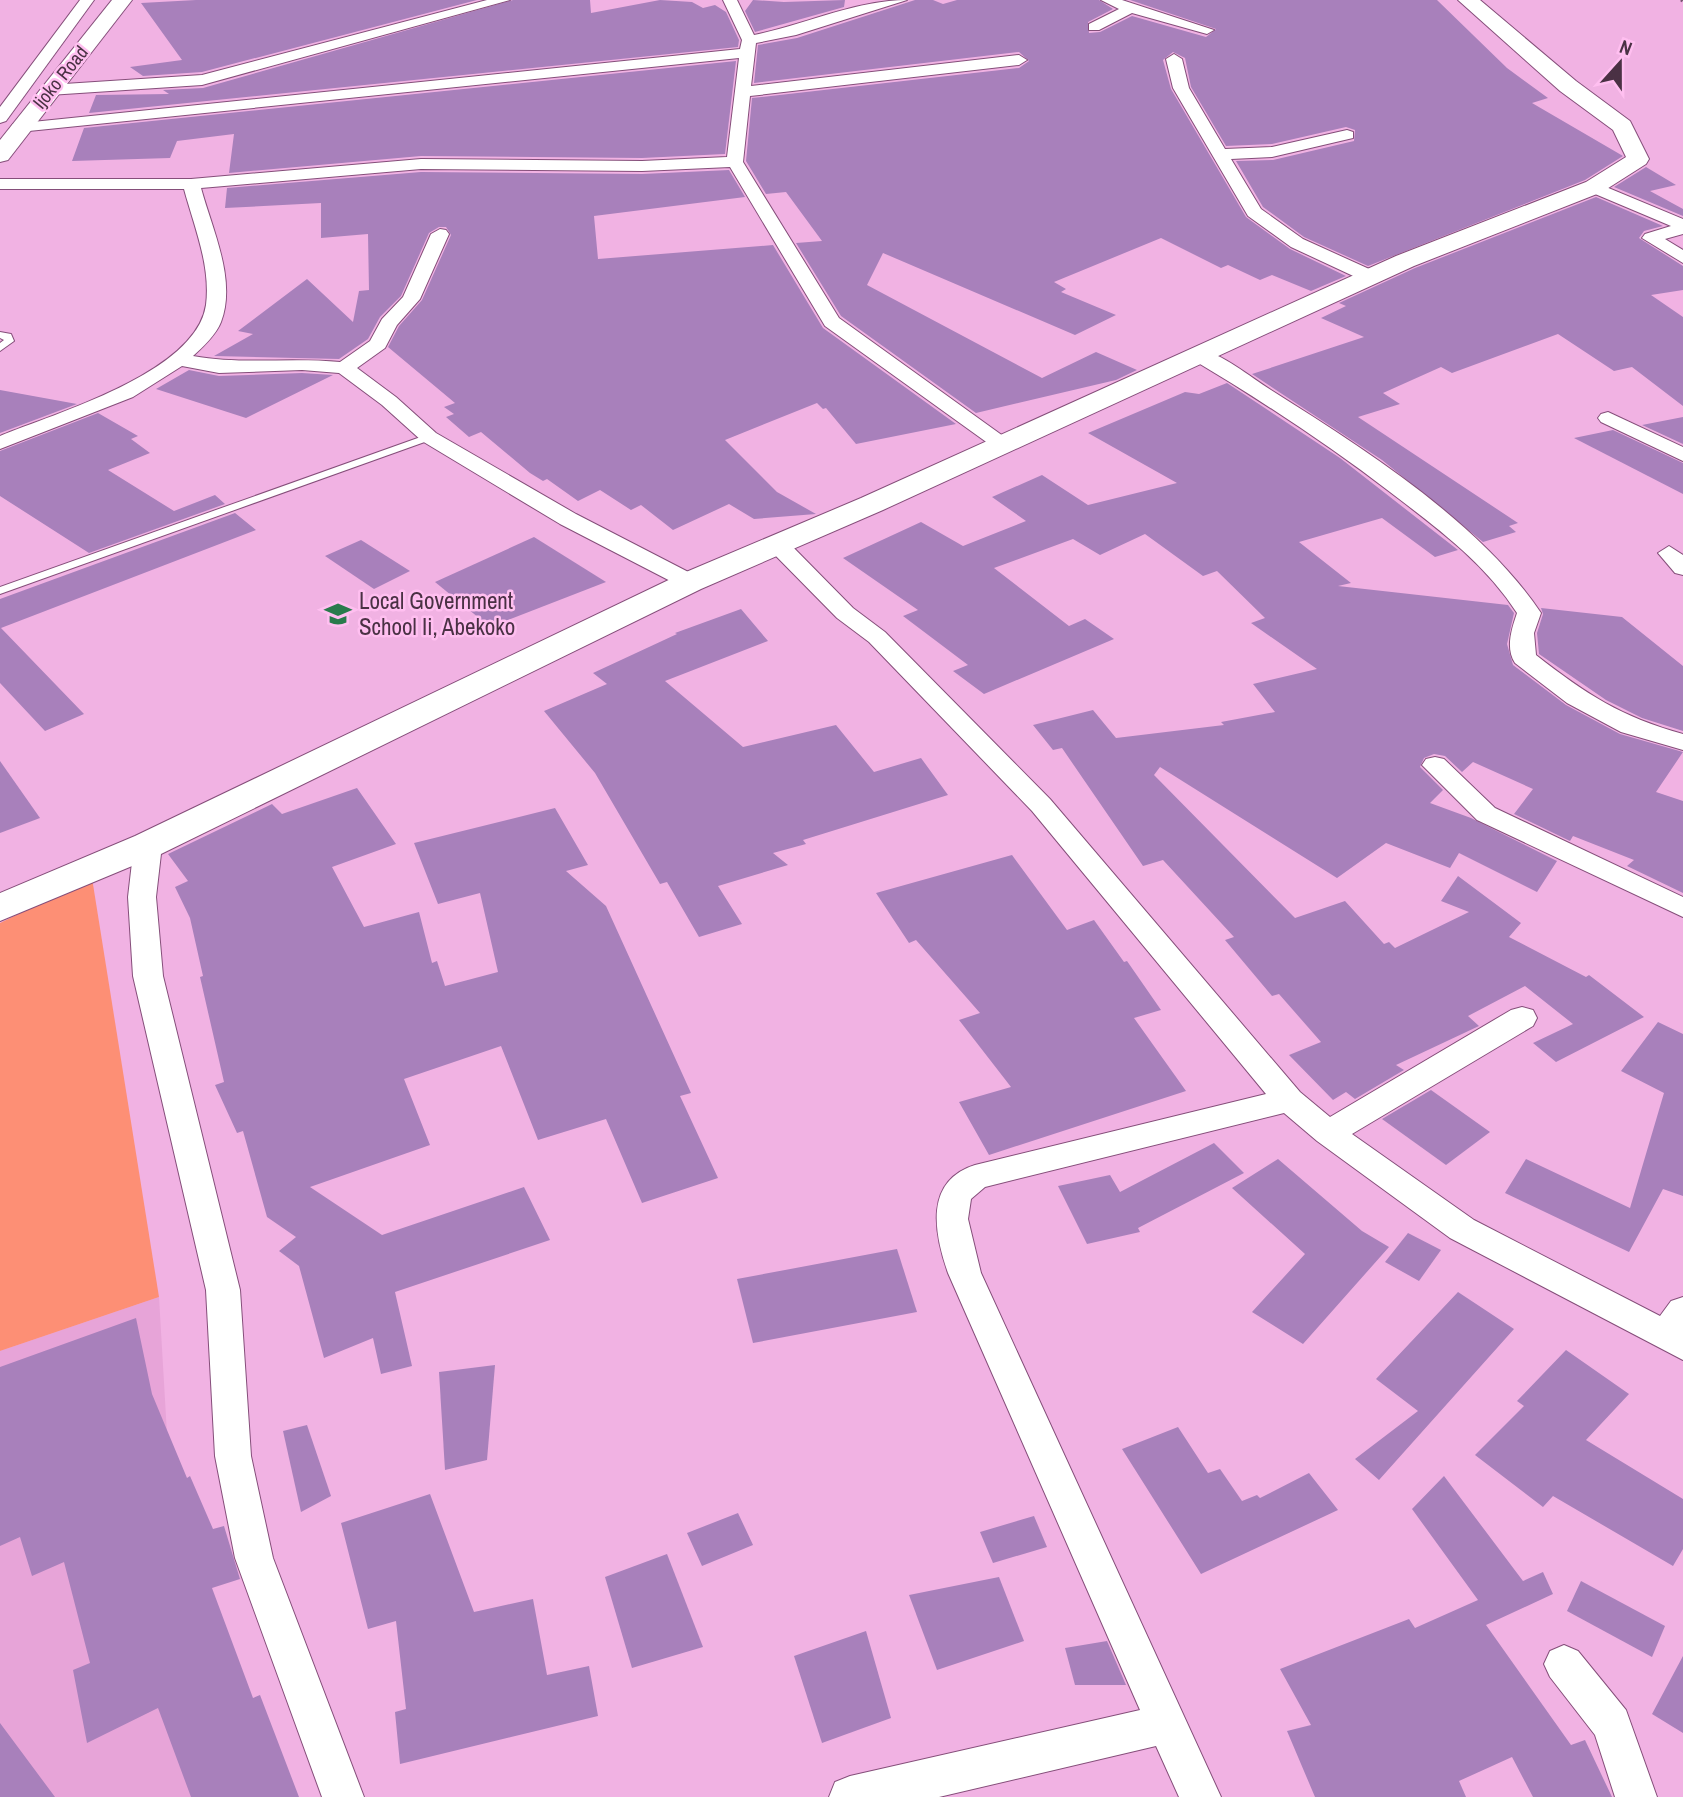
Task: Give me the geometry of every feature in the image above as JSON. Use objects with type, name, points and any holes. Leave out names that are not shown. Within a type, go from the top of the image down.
[{"type":"street","points":[[10,122],[87,0]]},
{"type":"street","name":"Ijoko Road","points":[[0,155],[10,122],[49,90],[122,0]]},
{"type":"street","points":[[49,90],[202,80],[503,0]]},
{"type":"street","points":[[730,0],[749,46],[735,162],[832,322],[1003,444]]},
{"type":"street","points":[[10,122],[211,108],[749,46],[897,0]]},
{"type":"street","points":[[1108,0],[1208,30]]},
{"type":"street","points":[[0,908],[148,845],[690,582],[779,546],[1371,277],[1594,187],[1638,159],[1622,127],[1567,86],[1468,0]]},
{"type":"street","points":[[1094,27],[1131,8]]},
{"type":"street","points":[[1174,59],[1175,73],[1181,88],[1223,154],[1254,212],[1297,243],[1371,277]]},
{"type":"street","points":[[743,92],[1019,60]]},
{"type":"street","points":[[202,80],[211,108]]},
{"type":"street","points":[[1223,154],[1272,152],[1347,135]]},
{"type":"street","points":[[0,184],[191,184],[421,164],[642,166],[735,162]]},
{"type":"street","points":[[0,443],[114,400],[179,359],[212,321],[215,279],[191,184]]},
{"type":"street","points":[[1594,187],[1683,227]]},
{"type":"street","points":[[1683,227],[1651,238],[1683,258]]},
{"type":"street","points":[[344,368],[377,344],[389,323],[411,299],[440,234]]},
{"type":"street","points":[[1197,354],[1316,428],[1459,534],[1512,584],[1529,613],[1522,633],[1524,657],[1576,698],[1630,727],[1683,742]]},
{"type":"street","points":[[179,359],[219,367],[302,364],[344,368],[389,401],[429,437],[568,519],[690,582]]},
{"type":"street","points":[[1608,418],[1683,455]]},
{"type":"street","points":[[779,546],[845,612],[877,637],[1041,805],[1289,1100],[1328,1133],[1462,1229],[1677,1330]]},
{"type":"street","points":[[1435,765],[1486,814],[1683,908]]},
{"type":"street","points":[[148,845],[142,897],[148,976],[223,1290],[233,1456],[254,1559],[344,1797]]},
{"type":"street","points":[[1328,1133],[1522,1018]]},
{"type":"street","points":[[1200,1797],[983,1319],[955,1245],[950,1210],[958,1192],[975,1178],[1289,1100]]},
{"type":"street","points":[[1564,1664],[1612,1724],[1636,1797]]},
{"type":"street","points":[[850,1797],[1168,1723]]},
{"type":"lane","points":[[0,335],[8,336],[9,341],[0,348]]},
{"type":"lane","points":[[0,592],[429,437]]},
{"type":"shaded area","points":[[92,878],[159,1297],[0,1351],[0,923]]},
{"type":"shaded area","points":[[159,1297],[167,1434],[268,1797],[0,1797],[0,1351]]},
{"type":"building","points":[[196,0],[477,0],[202,72],[143,76],[130,67],[182,60],[141,3]]},
{"type":"building","points":[[513,0],[590,0],[591,13],[660,0],[692,2],[703,8],[715,5],[726,12],[739,40],[738,47],[89,113],[96,95],[169,94],[163,90],[203,88]]},
{"type":"building","points":[[753,0],[845,0],[844,7],[755,32],[745,11]]},
{"type":"building","points":[[915,0],[933,0],[943,4],[957,0],[1099,0],[1113,9],[1088,22],[1089,33],[1100,32],[1132,16],[1206,37],[1216,29],[1130,0],[1437,0],[1507,68],[1548,98],[1532,103],[1623,156],[1585,180],[1368,266],[1304,237],[1263,207],[1236,161],[1273,160],[1354,141],[1355,130],[1346,127],[1272,144],[1226,146],[1191,87],[1185,58],[1173,52],[1163,60],[1171,89],[1246,217],[1290,249],[1346,276],[1311,291],[1272,275],[1260,280],[1228,265],[1221,268],[1161,238],[1054,282],[1066,289],[1061,292],[1116,315],[1075,335],[883,253],[867,285],[1042,378],[1096,352],[1137,370],[1116,380],[976,413],[841,316],[796,243],[822,241],[786,192],[766,194],[746,161],[752,98],[1019,68],[1029,61],[1019,52],[754,83],[758,45],[797,38]]},
{"type":"building","points":[[736,61],[725,154],[642,158],[421,156],[229,173],[234,134],[177,141],[170,158],[72,161],[84,128]]},
{"type":"building","points":[[1646,167],[1676,185],[1650,191],[1683,209],[1683,216],[1614,187]]},
{"type":"building","points":[[729,170],[745,197],[594,216],[598,259],[773,245],[823,328],[956,424],[856,444],[826,408],[823,409],[817,403],[725,440],[777,492],[816,514],[754,519],[729,504],[673,530],[641,505],[631,510],[600,490],[578,501],[547,479],[543,481],[530,473],[481,432],[469,437],[446,417],[454,414],[444,407],[455,403],[388,347],[399,326],[422,300],[451,235],[446,227],[439,227],[429,233],[401,296],[380,317],[368,339],[339,359],[214,356],[253,334],[238,331],[307,279],[353,322],[359,291],[369,290],[368,234],[321,238],[321,203],[225,208],[227,188],[421,172],[642,174]]},
{"type":"building","points":[[1596,197],[1663,226],[1644,231],[1639,238],[1683,266],[1683,290],[1651,295],[1683,317],[1683,406],[1632,367],[1614,371],[1558,334],[1452,373],[1441,367],[1383,393],[1400,404],[1358,417],[1518,523],[1509,526],[1516,532],[1483,542],[1382,460],[1252,374],[1364,337],[1321,318],[1346,306],[1339,303],[1415,268]]},
{"type":"building","points":[[189,370],[219,376],[302,373],[333,375],[246,418],[156,389]]},
{"type":"building","points":[[1227,383],[1340,458],[1458,550],[1435,557],[1382,518],[1299,542],[1351,583],[1338,586],[1508,605],[1514,613],[1507,644],[1513,665],[1566,705],[1620,734],[1683,752],[1656,792],[1683,801],[1683,893],[1627,866],[1634,860],[1573,836],[1570,841],[1514,814],[1533,789],[1473,762],[1462,772],[1445,756],[1434,754],[1424,758],[1420,767],[1443,790],[1430,803],[1471,818],[1557,861],[1537,892],[1459,853],[1450,868],[1386,843],[1337,878],[1160,767],[1154,775],[1295,918],[1345,901],[1384,944],[1389,942],[1395,948],[1469,912],[1441,901],[1458,876],[1521,923],[1509,937],[1586,977],[1589,975],[1644,1017],[1556,1062],[1533,1043],[1573,1024],[1525,986],[1468,1016],[1479,1026],[1396,1065],[1404,1070],[1355,1099],[1346,1092],[1333,1100],[1289,1055],[1321,1042],[1279,994],[1272,996],[1225,940],[1234,937],[1163,860],[1143,866],[1062,748],[1053,750],[1033,725],[1093,710],[1116,738],[1224,725],[1221,722],[1275,712],[1253,684],[1317,669],[1251,623],[1265,618],[1217,571],[1203,576],[1145,534],[1100,555],[1073,539],[994,568],[1069,626],[1085,619],[1114,639],[984,694],[953,671],[968,665],[903,616],[918,610],[843,558],[921,522],[963,546],[1026,521],[992,497],[1042,475],[1088,505],[1177,483],[1088,433],[1185,392],[1199,394]]},
{"type":"building","points":[[0,390],[77,404],[0,433]]},
{"type":"building","points":[[98,413],[138,436],[131,439],[150,453],[108,470],[174,511],[215,495],[225,504],[89,553],[0,496],[0,451]]},
{"type":"building","points":[[1683,417],[1683,444],[1642,425]]},
{"type":"building","points":[[1613,430],[1683,463],[1683,494],[1574,438]]},
{"type":"building","points":[[235,513],[256,530],[1,628],[84,714],[45,731],[0,683],[0,599]]},
{"type":"building","points":[[534,537],[606,582],[490,627],[435,582]]},
{"type":"building","points":[[361,540],[410,571],[374,589],[325,556]]},
{"type":"building","points":[[1541,608],[1622,617],[1683,666],[1683,731],[1642,718],[1606,700],[1539,654],[1537,633],[1543,614]]},
{"type":"building","points":[[741,609],[768,641],[665,681],[743,747],[836,725],[874,772],[921,758],[948,795],[803,840],[806,844],[773,853],[788,865],[718,886],[742,924],[699,937],[667,882],[660,884],[595,773],[544,711],[607,684],[593,673],[677,634],[675,633]]},
{"type":"building","points":[[0,761],[40,818],[0,833]]},
{"type":"building","points":[[357,788],[396,844],[332,867],[364,927],[419,912],[432,963],[437,961],[445,986],[498,972],[480,893],[438,904],[414,843],[555,808],[588,865],[566,871],[606,906],[691,1093],[680,1096],[718,1178],[642,1203],[606,1119],[538,1140],[501,1046],[404,1079],[430,1145],[310,1187],[382,1235],[524,1187],[550,1240],[395,1292],[412,1366],[381,1374],[373,1338],[324,1358],[299,1266],[279,1251],[296,1237],[267,1217],[243,1131],[237,1133],[215,1085],[224,1082],[200,977],[203,976],[190,918],[175,887],[188,881],[168,854],[272,804],[282,814]]},
{"type":"building","points":[[1012,855],[1067,930],[1094,920],[1124,962],[1127,961],[1161,1010],[1134,1018],[1186,1091],[989,1155],[959,1102],[1011,1087],[959,1020],[980,1013],[916,940],[909,943],[876,893]]},
{"type":"building","points":[[1658,1022],[1683,1034],[1683,1196],[1663,1189],[1629,1252],[1505,1193],[1526,1159],[1630,1208],[1664,1093],[1621,1071]]},
{"type":"building","points":[[1431,1090],[1490,1132],[1446,1165],[1382,1119]]},
{"type":"building","points":[[1214,1143],[1244,1173],[1138,1228],[1140,1232],[1087,1244],[1058,1186],[1110,1175],[1120,1192]]},
{"type":"building","points":[[1278,1159],[1362,1231],[1389,1247],[1303,1344],[1252,1312],[1305,1254],[1232,1188]]},
{"type":"building","points":[[1408,1233],[1441,1250],[1419,1281],[1385,1262]]},
{"type":"building","points":[[897,1249],[917,1312],[753,1343],[737,1279]]},
{"type":"building","points":[[1458,1292],[1514,1329],[1379,1480],[1355,1459],[1418,1411],[1376,1379]]},
{"type":"building","points":[[136,1318],[152,1394],[187,1478],[190,1476],[213,1529],[224,1526],[240,1579],[212,1588],[253,1698],[260,1695],[299,1797],[191,1797],[158,1708],[87,1743],[73,1670],[90,1663],[64,1562],[32,1576],[20,1537],[0,1546],[0,1367]]},
{"type":"building","points":[[1566,1350],[1629,1394],[1586,1440],[1683,1499],[1683,1549],[1673,1566],[1553,1496],[1543,1507],[1475,1455],[1524,1406],[1517,1401]]},
{"type":"building","points":[[495,1365],[487,1460],[445,1470],[439,1372]]},
{"type":"building","points":[[307,1425],[331,1496],[301,1512],[283,1431]]},
{"type":"building","points":[[1178,1427],[1208,1473],[1220,1469],[1242,1501],[1257,1495],[1260,1498],[1309,1473],[1338,1510],[1201,1574],[1122,1449]]},
{"type":"building","points":[[1444,1476],[1523,1581],[1543,1572],[1553,1594],[1486,1625],[1571,1745],[1585,1740],[1612,1797],[1533,1797],[1512,1757],[1459,1781],[1466,1797],[1315,1797],[1287,1731],[1311,1725],[1280,1669],[1409,1619],[1415,1628],[1478,1600],[1412,1509]]},
{"type":"building","points":[[430,1494],[474,1612],[533,1599],[547,1675],[589,1666],[598,1716],[400,1764],[395,1712],[406,1709],[396,1621],[368,1629],[341,1523]]},
{"type":"building","points":[[738,1513],[753,1545],[702,1566],[687,1533]]},
{"type":"building","points":[[1034,1516],[1047,1547],[993,1563],[980,1532]]},
{"type":"building","points":[[667,1554],[703,1647],[632,1668],[605,1577]]},
{"type":"building","points":[[999,1577],[1024,1641],[937,1670],[909,1595]]},
{"type":"building","points":[[1581,1581],[1665,1626],[1652,1657],[1567,1611]]},
{"type":"building","points":[[866,1631],[891,1718],[822,1743],[794,1656]]},
{"type":"building","points":[[1107,1641],[1126,1685],[1075,1685],[1065,1648]]},
{"type":"building","points":[[1683,1656],[1683,1733],[1652,1714]]},
{"type":"building","points":[[0,1723],[26,1758],[55,1797],[0,1797]]},
{"type":"place","name":"Local Government School Ii, Abekoko","points":[[338,614]]}]
